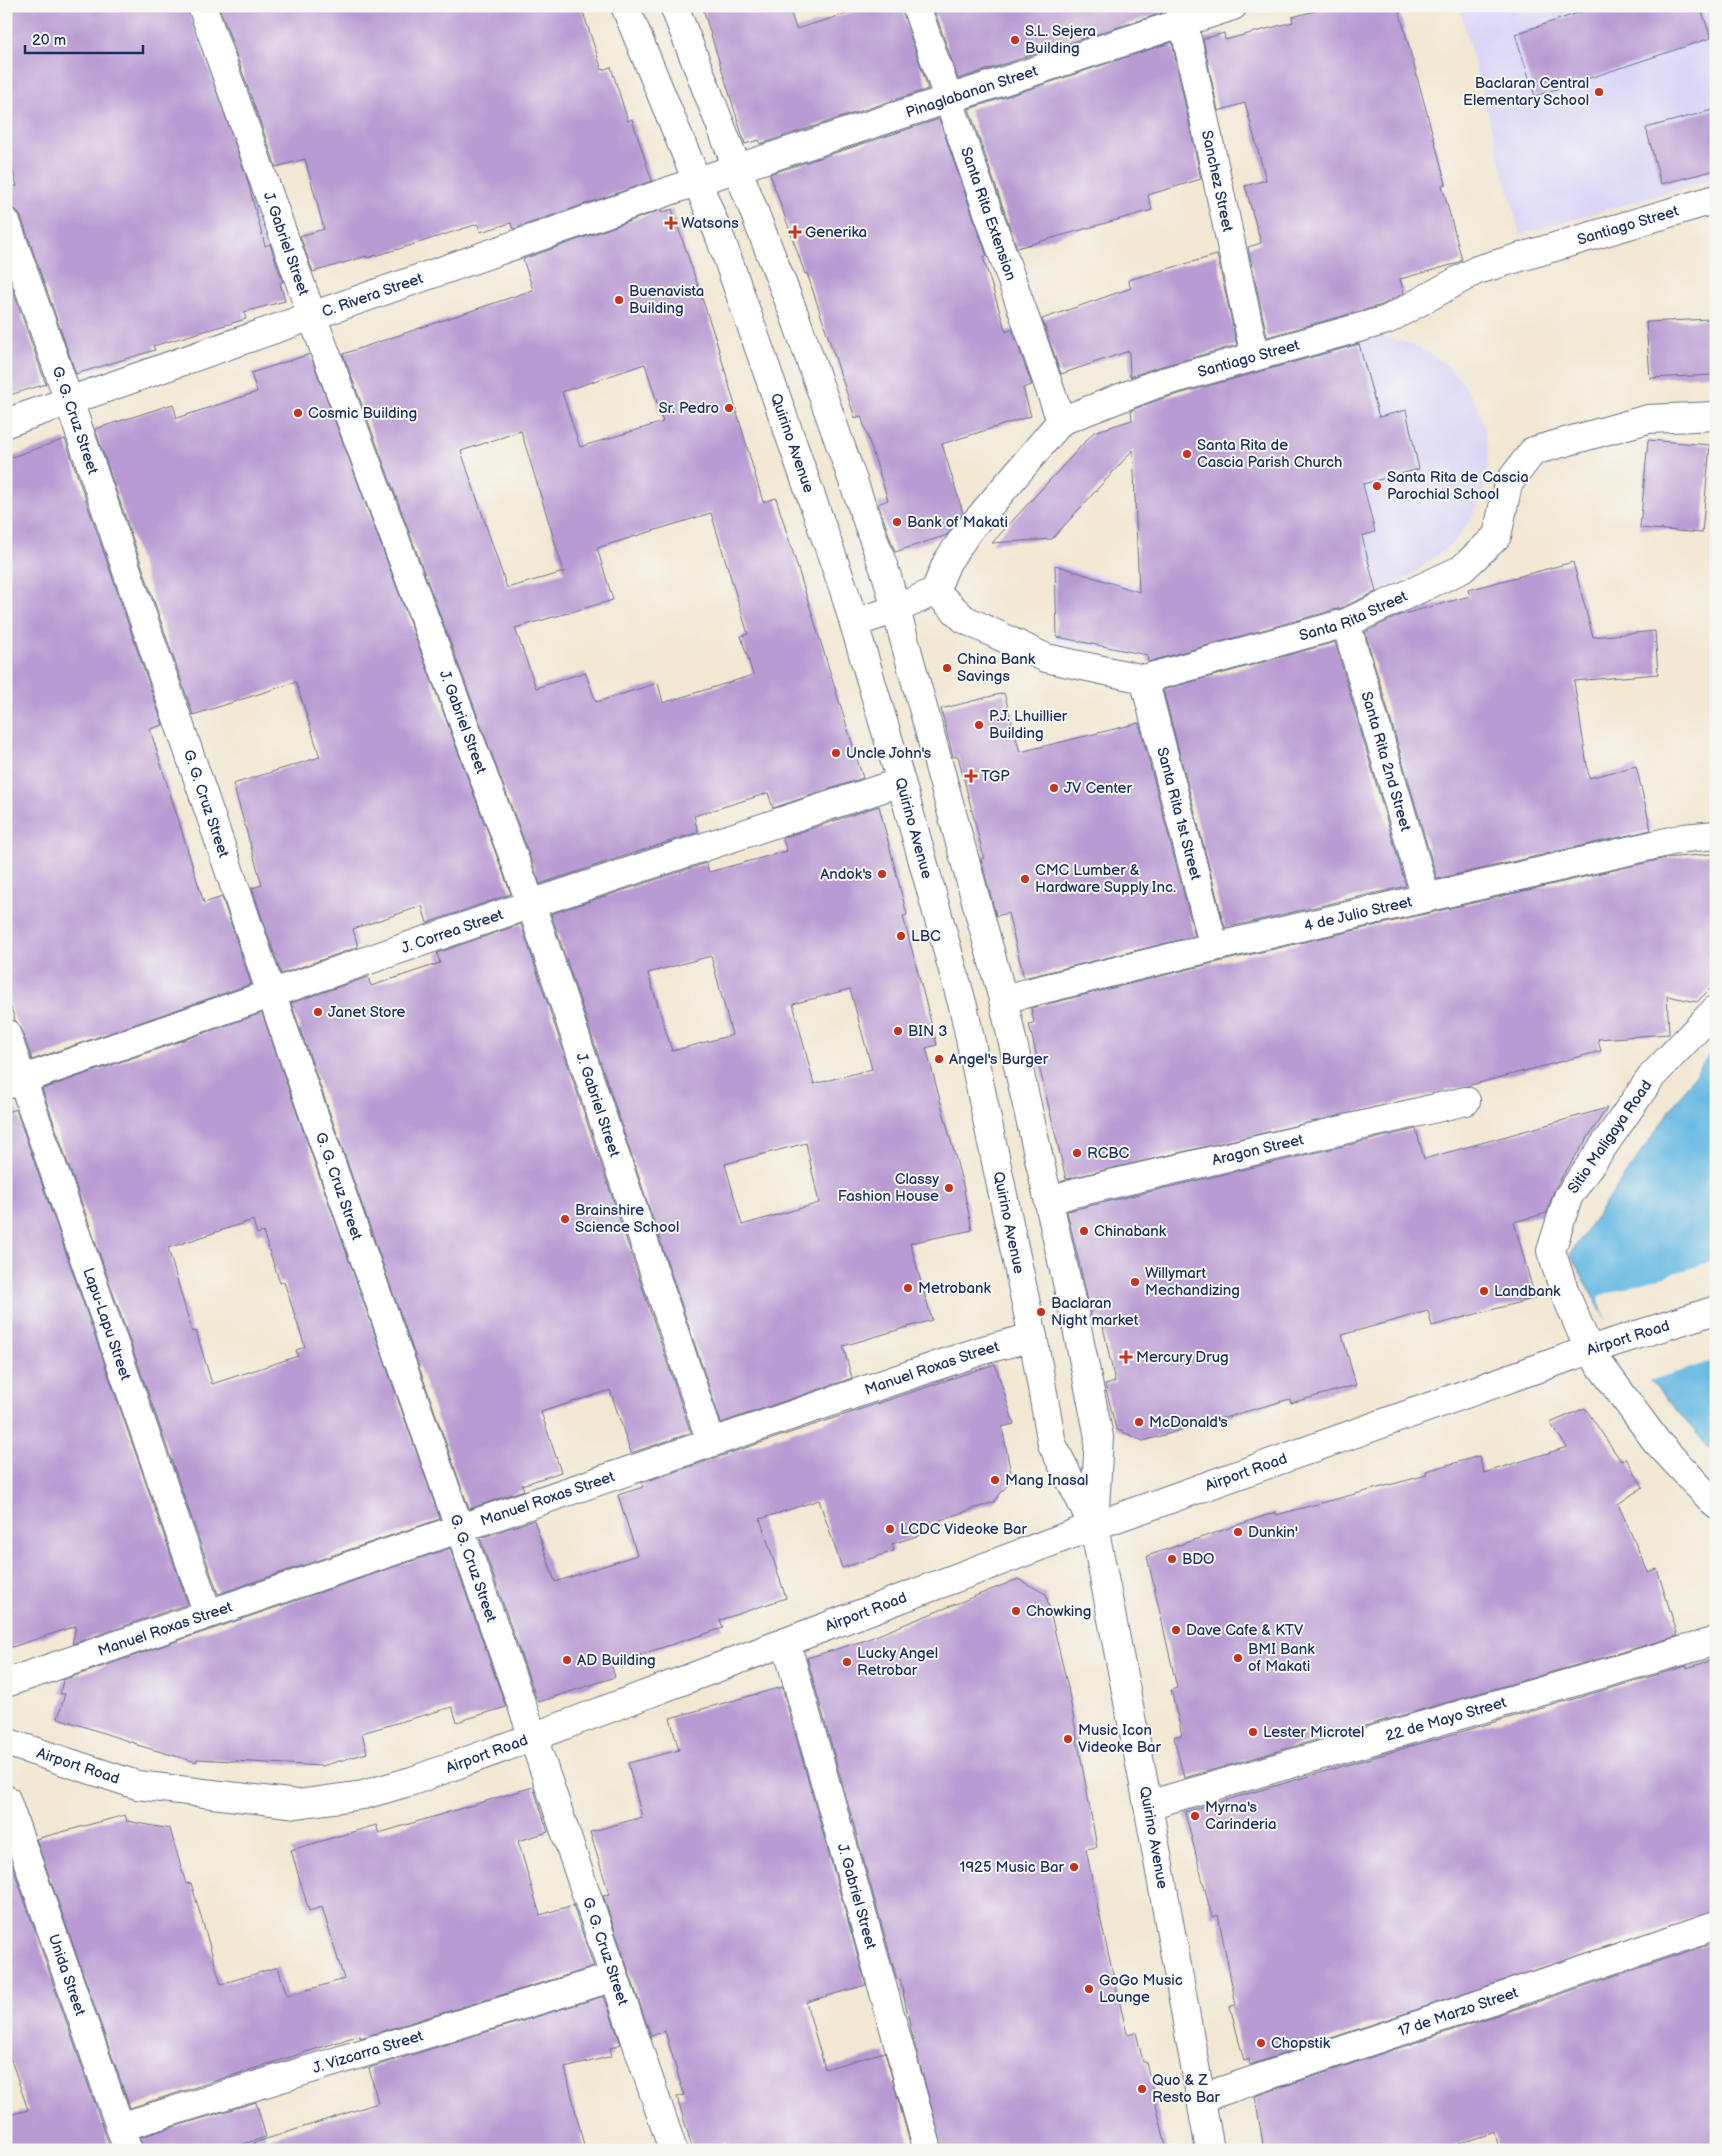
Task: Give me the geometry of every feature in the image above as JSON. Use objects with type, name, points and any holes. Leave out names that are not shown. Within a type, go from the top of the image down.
[{"type":"street","name":"J. Gabriel Street","points":[[202,6],[312,316],[531,904],[711,1442]]},
{"type":"street","name":"Quirino Avenue","points":[[625,6],[720,237],[854,622],[901,782],[964,1010],[1033,1336],[1052,1444],[1094,1526]]},
{"type":"street","name":"Quirino Avenue","points":[[674,6],[739,168],[758,224],[794,314],[897,609],[1003,999],[1075,1318],[1099,1437],[1094,1526],[1148,1805],[1210,2150]]},
{"type":"street","name":"Santa Rita Extension","points":[[916,6],[1061,421]]},
{"type":"street","name":"Pinaglabanan Street","points":[[739,168],[947,98],[1183,14],[1233,6]]},
{"type":"street","name":"Sanchez Street","points":[[1183,14],[1255,356]]},
{"type":"street","name":"C. Rivera Street","points":[[6,423],[739,168]]},
{"type":"street","name":"Santiago Street","points":[[935,591],[947,562],[969,530],[1061,421],[1156,384],[1387,320],[1477,270],[1716,199]]},
{"type":"street","name":"G. G. Cruz Street","points":[[6,222],[271,993],[533,1737],[673,2150]]},
{"type":"street","name":"Santa Rita Street","points":[[935,591],[964,619],[1046,658],[1144,679],[1346,624],[1462,570],[1496,536],[1508,484],[1533,452],[1648,419],[1716,416]]},
{"type":"street","points":[[854,622],[897,609],[935,591]]},
{"type":"street","name":"Santa Rita 2nd Street","points":[[1346,624],[1426,898]]},
{"type":"street","name":"Santa Rita 1st Street","points":[[1144,679],[1214,947]]},
{"type":"street","name":"J. Correa Street","points":[[14,1082],[531,904],[901,782]]},
{"type":"street","name":"4 de Julio Street","points":[[1003,999],[1214,947],[1684,838],[1716,835]]},
{"type":"street","name":"Sitio Maligaya Road","points":[[1716,1009],[1652,1076],[1568,1197],[1551,1251],[1565,1293],[1601,1346],[1656,1441],[1716,1504]]},
{"type":"street","name":"Lapu-Lapu Street","points":[[6,1033],[14,1082],[208,1614]]},
{"type":"street","name":"Aragon Street","points":[[1049,1201],[1073,1193],[1466,1101]]},
{"type":"street","name":"Airport Road","points":[[6,1742],[137,1784],[297,1804],[363,1795],[412,1781],[533,1737],[1094,1526],[1601,1346],[1716,1310]]},
{"type":"street","name":"Manuel Roxas Street","points":[[6,1683],[983,1350],[1033,1336]]},
{"type":"street","name":"22 de Mayo Street","points":[[1148,1805],[1716,1641]]},
{"type":"street","name":"J. Gabriel Street","points":[[786,1642],[928,2150]]},
{"type":"street","name":"Unida Street","points":[[6,1800],[124,2138]]},
{"type":"street","name":"17 de Marzo Street","points":[[1200,2098],[1716,1925]]},
{"type":"street","name":"J. Vizcarra Street","points":[[124,2138],[614,1978]]},
{"type":"shaded area","name":"Baclaran Central Elementary School","points":[[1459,6],[1716,6],[1716,178],[1520,235]]},
{"type":"shaded area","name":"Santa Rita de Cascia Parochial School","points":[[1358,336],[1382,337],[1405,342],[1427,352],[1447,366],[1463,383],[1476,404],[1484,426],[1488,450],[1487,474],[1481,498],[1471,519],[1457,539],[1416,572],[1375,596],[1151,659],[1056,641],[1051,562],[1136,586],[1292,542],[1224,373]]},
{"type":"water","points":[[1716,1045],[1716,1456],[1619,1344],[1570,1254]]},
{"type":"pier","points":[[1716,1260],[1716,1360],[1649,1381],[1617,1346],[1609,1331],[1598,1297]]},
{"type":"building","points":[[6,6],[187,6],[246,175],[265,246],[270,244],[283,282],[280,283],[285,301],[244,312],[246,319],[153,346],[155,350],[76,374],[21,217],[16,210],[6,207],[6,187],[17,186],[6,146]]},
{"type":"building","points":[[219,6],[581,6],[602,70],[611,67],[628,121],[632,119],[652,181],[513,229],[511,223],[480,232],[478,224],[402,248],[313,272],[300,236],[324,229],[305,159],[276,167]]},
{"type":"building","points":[[702,6],[789,6],[796,29],[872,6],[901,6],[928,89],[760,144],[759,140],[745,144]]},
{"type":"building","name":"S.L. Sejera Building","points":[[933,6],[1160,6],[1162,13],[958,79]]},
{"type":"building","points":[[1334,6],[1398,6],[1446,184],[1442,185],[1462,260],[1455,264],[1400,279],[1404,293],[1382,305],[1267,337],[1248,247],[1261,243],[1245,186],[1266,180],[1245,103],[1218,111],[1203,39],[1224,33],[1225,40],[1293,22],[1292,17]]},
{"type":"building","points":[[1599,6],[1700,6],[1711,38],[1535,96],[1515,34]]},
{"type":"building","points":[[1172,42],[1201,179],[1148,195],[1152,210],[1017,248],[969,109]]},
{"type":"building","points":[[1716,109],[1716,170],[1661,184],[1646,128]]},
{"type":"building","points":[[939,119],[987,256],[983,257],[1006,332],[1012,329],[1032,385],[1023,388],[1031,416],[942,444],[963,513],[947,535],[895,552],[878,504],[888,500],[861,416],[855,418],[807,273],[805,274],[770,174]]},
{"type":"building","points":[[672,209],[716,340],[763,502],[776,498],[863,778],[773,808],[768,793],[694,816],[698,832],[540,884],[343,354],[533,290],[523,259],[661,210],[662,213]],"holes":[[[645,364],[663,422],[580,447],[562,392]],[[521,431],[564,572],[507,588],[461,451]],[[711,513],[748,634],[741,636],[753,675],[663,703],[658,683],[596,702],[585,672],[536,688],[515,628],[613,600],[597,548]]]},
{"type":"building","points":[[1217,255],[1237,345],[1130,377],[1129,351],[1061,374],[1042,319],[1131,288],[1128,280]]},
{"type":"building","points":[[6,270],[46,384],[6,396]]},
{"type":"building","points":[[1711,319],[1714,375],[1650,378],[1646,322]]},
{"type":"building","name":"Santa Rita de Cascia Parochial School","points":[[1359,344],[1379,417],[1406,410],[1419,469],[1363,484],[1375,532],[1362,536],[1376,592],[1341,608],[1148,662],[1147,655],[1057,637],[1055,565],[1139,592],[1133,450],[1052,539],[992,543],[1094,432],[1132,420],[1131,410],[1161,399]]},
{"type":"building","points":[[310,354],[511,894],[427,923],[422,906],[353,929],[358,947],[281,974],[252,888],[262,885],[233,784],[320,757],[296,682],[193,715],[95,429],[173,404],[177,418],[257,392],[251,373]]},
{"type":"building","points":[[65,439],[163,725],[150,729],[204,903],[222,897],[251,984],[32,1060],[21,1028],[15,1020],[6,992],[6,459]]},
{"type":"building","points":[[1648,440],[1710,445],[1702,533],[1640,528]]},
{"type":"building","points":[[1573,562],[1593,637],[1655,631],[1658,674],[1574,681],[1589,778],[1636,766],[1651,830],[1437,879],[1365,632],[1400,615],[1470,596],[1468,590]]},
{"type":"building","points":[[1335,642],[1406,886],[1225,928],[1163,690]]},
{"type":"building","points":[[1004,693],[1020,752],[1139,723],[1195,936],[1024,978],[1008,913],[996,916],[981,859],[984,858],[958,756],[953,757],[941,709]]},
{"type":"building","points":[[879,806],[907,915],[903,916],[937,1045],[926,1048],[963,1185],[972,1230],[910,1243],[932,1320],[843,1346],[852,1378],[721,1423],[551,914],[706,863],[709,872],[787,851],[782,838]],"holes":[[[711,956],[732,1035],[672,1051],[648,973]],[[850,989],[872,1069],[814,1084],[793,1004]],[[806,1143],[819,1203],[742,1225],[725,1164]]]},
{"type":"building","points":[[1716,855],[1716,983],[1697,1002],[1667,996],[1669,1034],[1598,1039],[1601,1051],[1467,1086],[1066,1179],[1029,1024],[1034,1023],[1031,1008],[1218,962],[1666,858]]},
{"type":"building","points":[[521,924],[691,1433],[631,1453],[610,1390],[541,1412],[561,1472],[522,1485],[524,1490],[469,1509],[291,1003],[368,977],[371,986],[440,963],[437,953]]},
{"type":"building","points":[[262,1013],[440,1519],[218,1594],[42,1089]],"holes":[[[253,1220],[257,1234],[263,1232],[280,1283],[284,1282],[305,1347],[296,1350],[298,1356],[212,1384],[196,1331],[192,1332],[168,1248]]]},
{"type":"building","points":[[1607,1108],[1555,1188],[1547,1213],[1514,1222],[1535,1298],[1432,1326],[1428,1311],[1342,1335],[1356,1385],[1291,1403],[1290,1399],[1143,1441],[1116,1429],[1105,1385],[1115,1382],[1101,1317],[1092,1319],[1067,1211],[1416,1129],[1424,1159]]},
{"type":"building","points":[[16,1109],[188,1604],[72,1644],[76,1626],[6,1649],[6,1112]]},
{"type":"building","points":[[995,1364],[1014,1424],[1002,1427],[1012,1479],[994,1502],[940,1520],[942,1528],[892,1544],[894,1551],[842,1568],[819,1500],[760,1519],[786,1598],[720,1620],[723,1628],[611,1664],[615,1677],[539,1702],[536,1698],[480,1538],[534,1520],[555,1582],[637,1555],[618,1495],[643,1487],[641,1483]]},
{"type":"building","points":[[1585,1408],[1621,1461],[1626,1458],[1643,1487],[1618,1504],[1648,1572],[1657,1569],[1678,1636],[1184,1778],[1174,1737],[1182,1735],[1171,1690],[1177,1688],[1147,1556],[1276,1512],[1276,1515],[1427,1475],[1426,1471],[1479,1456],[1484,1473],[1567,1447],[1550,1423]]},
{"type":"building","points":[[450,1548],[506,1707],[457,1722],[452,1707],[362,1733],[367,1753],[322,1766],[197,1759],[196,1762],[137,1745],[58,1718],[65,1694],[60,1694],[63,1680]]},
{"type":"building","points":[[1018,1579],[1046,1594],[1068,1688],[1097,1847],[1086,1849],[1098,1909],[1127,2034],[1136,2032],[1143,2062],[1146,2062],[1167,2150],[943,2150],[914,2043],[900,1979],[897,1980],[807,1658],[863,1641]]},
{"type":"building","points":[[1716,1659],[1716,1910],[1250,2065],[1249,2059],[1244,2061],[1230,2006],[1236,2005],[1218,1915],[1212,1917],[1185,1812]]},
{"type":"building","points":[[782,1687],[866,1985],[806,2002],[825,2069],[885,2052],[912,2150],[727,2150],[725,2142],[693,2150],[677,2097],[684,2095],[665,2031],[651,2036],[603,1896],[609,1894],[590,1832],[642,1817],[628,1763],[679,1750],[670,1718]]},
{"type":"building","points":[[533,1787],[548,1832],[518,1841],[540,1915],[573,1905],[594,1967],[360,2038],[360,2035],[130,2108],[36,1839],[125,1815],[127,1821],[170,1829],[186,1884],[191,1883],[221,1984],[278,1967],[287,1996],[344,1979],[322,1907],[309,1911],[291,1850],[376,1825],[379,1833]]},
{"type":"building","points":[[6,1847],[111,2150],[6,2150],[6,2116],[28,2110],[6,2045]]},
{"type":"building","points":[[1716,1942],[1716,2150],[1499,2150],[1495,2132],[1440,2150],[1264,2150],[1255,2096]]},
{"type":"building","points":[[604,1996],[621,2044],[610,2048],[612,2056],[565,2068],[585,2150],[255,2150],[254,2143],[378,2103],[369,2068]]},
{"type":"building","points":[[256,2102],[266,2137],[224,2150],[143,2150],[140,2137]]},
{"type":"place","name":"S.L. Sejera Building","points":[[1015,40]]},
{"type":"place","name":"Baclaran Central Elementary School","points":[[1599,92]]},
{"type":"place","name":"Watsons","points":[[671,223]]},
{"type":"place","name":"Generika","points":[[795,232]]},
{"type":"place","name":"Buenavista Building","points":[[619,300]]},
{"type":"place","name":"Sr. Pedro","points":[[729,408]]},
{"type":"place","name":"Cosmic Building","points":[[298,413]]},
{"type":"place","name":"Santa Rita de Cascia Parish Church","points":[[1187,454]]},
{"type":"place","name":"Santa Rita de Cascia Parochial School","points":[[1377,486]]},
{"type":"place","name":"Bank of Makati","points":[[897,522]]},
{"type":"place","name":"China Bank Savings","points":[[947,668]]},
{"type":"place","name":"P.J. Lhuillier Building","points":[[979,725]]},
{"type":"place","name":"Uncle John's","points":[[836,753]]},
{"type":"place","name":"TGP","points":[[971,776]]},
{"type":"place","name":"JV Center","points":[[1054,788]]},
{"type":"place","name":"Andok's","points":[[882,874]]},
{"type":"place","name":"CMC Lumber & Hardware Supply Inc.","points":[[1025,879]]},
{"type":"place","name":"LBC","points":[[901,936]]},
{"type":"place","name":"Janet Store","points":[[318,1012]]},
{"type":"place","name":"BIN 3","points":[[898,1031]]},
{"type":"place","name":"Angel's Burger","points":[[939,1059]]},
{"type":"place","name":"RCBC","points":[[1077,1153]]},
{"type":"place","name":"Classy Fashion House","points":[[949,1188]]},
{"type":"place","name":"Brainshire Science School","points":[[565,1219]]},
{"type":"place","name":"Chinabank","points":[[1084,1231]]},
{"type":"place","name":"Willymart Mechandizing","points":[[1135,1282]]},
{"type":"place","name":"Metrobank","points":[[908,1288]]},
{"type":"place","name":"Landbank","points":[[1484,1291]]},
{"type":"place","name":"Baclaran Night market","points":[[1041,1312]]},
{"type":"place","name":"Mercury Drug","points":[[1126,1357]]},
{"type":"place","name":"McDonald's","points":[[1139,1422]]},
{"type":"place","name":"Mang Inasal","points":[[995,1480]]},
{"type":"place","name":"LCDC Videoke Bar","points":[[890,1529]]},
{"type":"place","name":"Dunkin'","points":[[1238,1532]]},
{"type":"place","name":"BDO","points":[[1172,1559]]},
{"type":"place","name":"Chowking","points":[[1016,1611]]},
{"type":"place","name":"Dave Cafe & KTV","points":[[1176,1630]]},
{"type":"place","name":"BMI Bank of Makati","points":[[1238,1658]]},
{"type":"place","name":"AD Building","points":[[567,1660]]},
{"type":"place","name":"Lucky Angel Retrobar","points":[[847,1662]]},
{"type":"place","name":"Lester Microtel","points":[[1253,1732]]},
{"type":"place","name":"Music Icon Videoke Bar","points":[[1068,1739]]},
{"type":"place","name":"Myrna's Carinderia","points":[[1195,1816]]},
{"type":"place","name":"1925 Music Bar","points":[[1074,1867]]},
{"type":"place","name":"GoGo Music Lounge","points":[[1089,1989]]},
{"type":"place","name":"Chopstik","points":[[1261,2043]]},
{"type":"place","name":"Quo & Z Resto Bar","points":[[1142,2089]]}]
